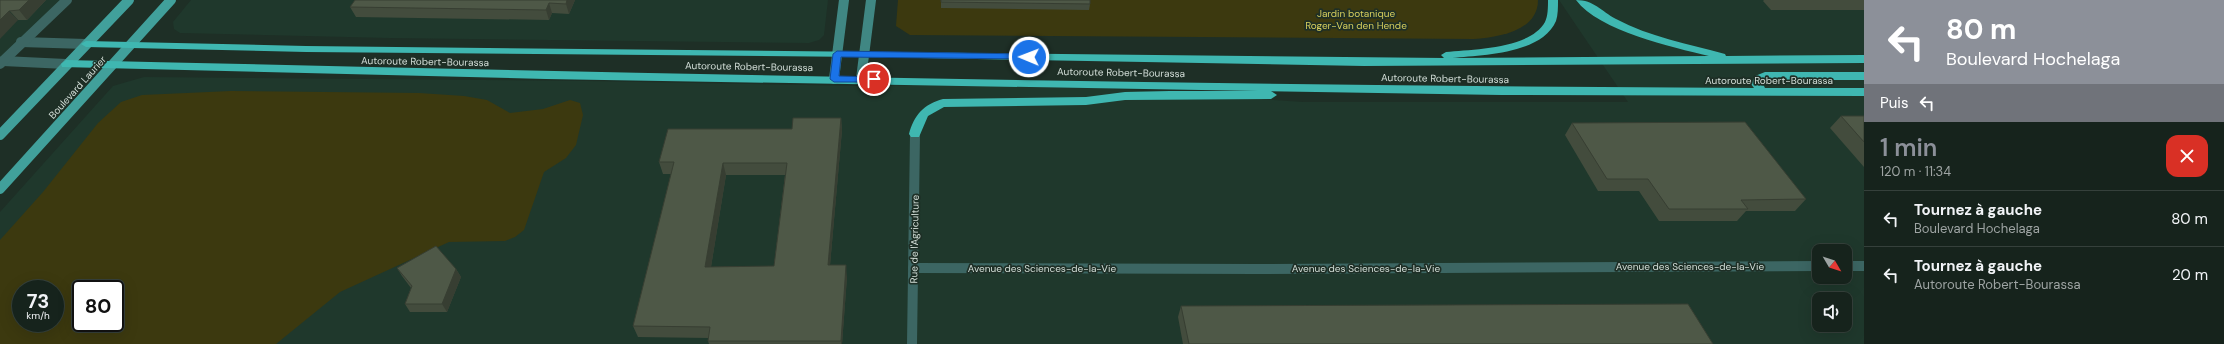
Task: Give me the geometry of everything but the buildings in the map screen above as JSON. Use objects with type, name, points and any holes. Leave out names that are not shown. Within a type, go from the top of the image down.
[{"type":"highway","points":[[1364,62],[1489,51],[1514,46],[1532,38],[1549,24],[1553,0]]},
{"type":"highway","points":[[1581,0],[1604,16],[1641,33],[1738,60]]},
{"type":"highway","name":"Autoroute Robert-Bourassa","points":[[86,44],[306,49],[864,54],[1364,62],[1864,59]]},
{"type":"highway","name":"Autoroute Robert-Bourassa","points":[[66,64],[1394,89],[1864,92]]},
{"type":"highway","points":[[1762,92],[1758,84],[1759,79],[1765,76],[1864,76]]},
{"type":"highway","points":[[916,134],[917,124],[922,115],[931,107],[943,103],[1024,103],[1086,101],[1125,96],[1270,95],[1394,89]]},
{"type":"main road","points":[[0,135],[66,64],[129,0]]},
{"type":"main road","name":"Boulevard Laurier","points":[[0,189],[171,0]]},
{"type":"main road","points":[[834,79],[844,0]]},
{"type":"main road","points":[[861,79],[870,0]]},
{"type":"street","points":[[1,63],[21,42],[67,0]]},
{"type":"street","points":[[21,42],[86,44]]},
{"type":"street","points":[[1,63],[66,64]]},
{"type":"street","name":"Rue de l'Agriculture","points":[[912,344],[916,134]]},
{"type":"street","name":"Avenue des Sciences-de-la-Vie","points":[[913,268],[1256,269],[1812,266]]},
{"type":"street","points":[[1852,266],[1864,266]]},
{"type":"shaded area","points":[[0,0],[67,0],[0,64]]},
{"type":"shaded area","points":[[191,0],[828,0],[824,35],[819,40],[809,43],[389,38],[180,33],[174,29],[173,22]]},
{"type":"shaded area","points":[[1559,0],[1864,0],[1864,344],[0,344],[0,212],[113,86],[144,77],[1100,88],[1303,102],[1628,102]]},
{"type":"green space","name":"Jardin botanique Roger-Van den Hende","points":[[898,0],[1538,0],[1532,19],[1524,25],[1505,34],[1474,39],[910,35],[896,26]]},
{"type":"green space","points":[[231,91],[419,93],[464,96],[487,100],[510,113],[543,109],[570,100],[580,103],[583,115],[576,145],[566,158],[544,172],[524,230],[515,237],[505,241],[449,242],[340,292],[276,344],[0,344],[0,240],[43,192],[98,123],[121,102],[142,95]]},
{"type":"route","points":[[874,79],[834,79],[837,54],[1029,57]]}]
